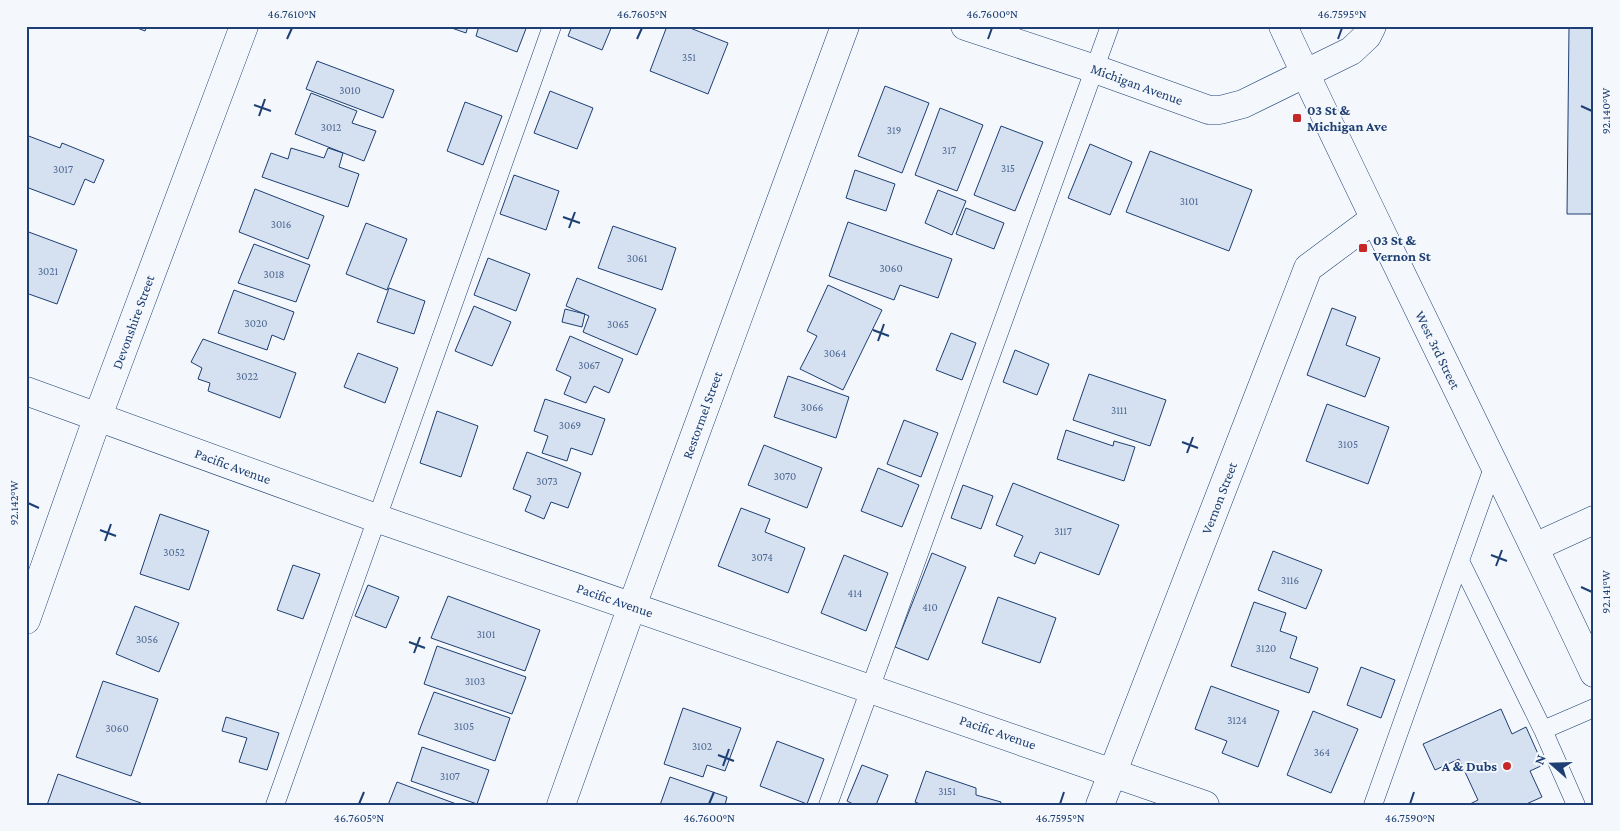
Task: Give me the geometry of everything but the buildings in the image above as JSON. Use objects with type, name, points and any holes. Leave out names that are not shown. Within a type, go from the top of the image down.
[{"type":"street","name":"Devonshire Street","points":[[26,620],[98,416],[244,26]]},
{"type":"street","name":"Restormel Street","points":[[561,805],[845,26]]},
{"type":"street","name":"Michigan Avenue","points":[[965,26],[1095,69],[1209,110],[1220,110],[1252,100],[1305,73]]},
{"type":"street","name":"West 3rd Street","points":[[1283,26],[1374,219],[1535,547],[1594,673]]},
{"type":"street","points":[[1305,73],[1351,50],[1367,36],[1372,26]]},
{"type":"street","name":"Vernon Street","points":[[1100,805],[1308,268],[1374,219]]},
{"type":"street","name":"Pacific Avenue","points":[[26,391],[376,518],[1206,805]]},
{"type":"street","points":[[1535,547],[1594,520]]},
{"type":"lane","points":[[275,805],[552,26]]},
{"type":"lane","points":[[828,805],[1110,26]]},
{"type":"lane","points":[[1373,805],[1494,465]]},
{"type":"lane","points":[[1460,561],[1543,730],[1576,805]]},
{"type":"lane","points":[[1543,730],[1594,708]]},
{"type":"place","name":"03 St & Michigan Ave","points":[[1297,118]]},
{"type":"place","name":"03 St & Vernon St","points":[[1363,248]]},
{"type":"place","name":"A & Dubs","points":[[1507,766]]}]
